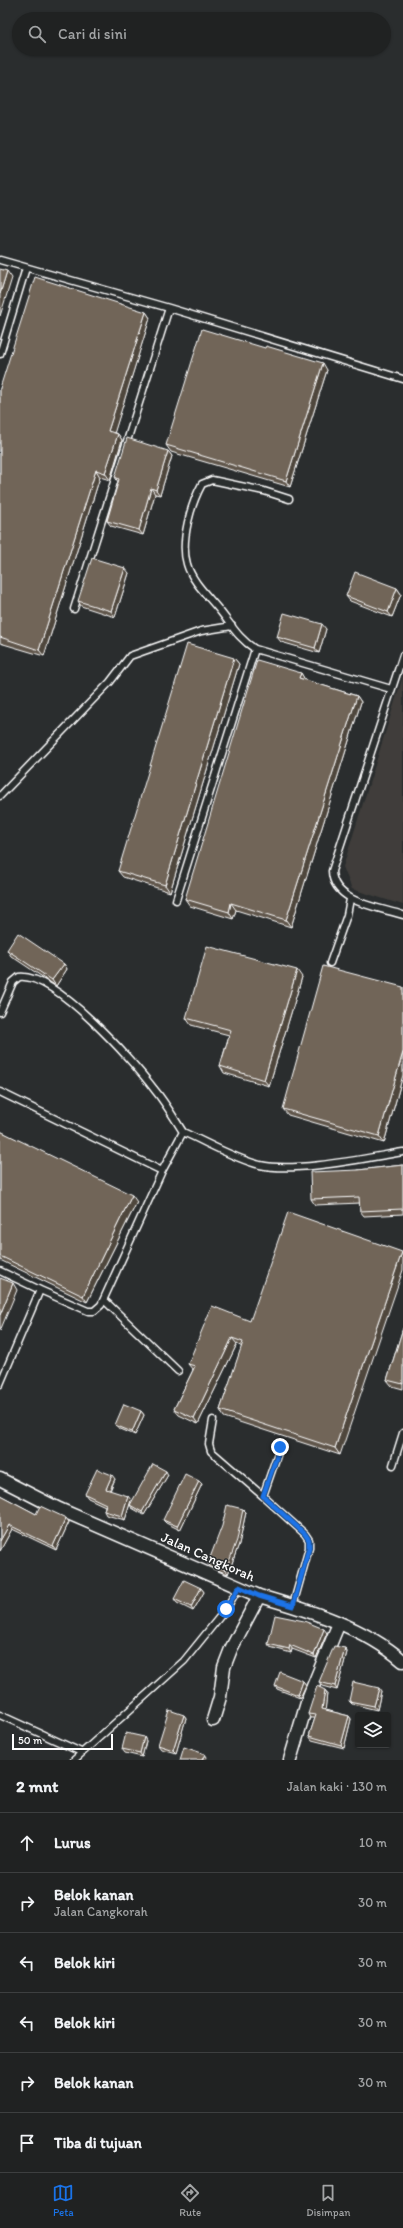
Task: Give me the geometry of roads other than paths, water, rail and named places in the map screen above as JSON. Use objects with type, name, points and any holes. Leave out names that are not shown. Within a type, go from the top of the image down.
[{"type":"street","name":"Jalan Cangkorah","points":[[0,1479],[59,1509],[259,1596],[293,1606],[339,1623],[391,1651],[403,1661]]},
{"type":"street","points":[[213,1720],[220,1697],[224,1667],[259,1596]]},
{"type":"street","points":[[290,1760],[305,1708],[339,1623]]},
{"type":"lane","points":[[0,260],[169,308],[403,379]]},
{"type":"lane","points":[[0,354],[26,268]]},
{"type":"lane","points":[[74,609],[169,308]]},
{"type":"lane","points":[[289,499],[264,491],[212,480],[202,484],[197,494],[186,534],[187,564],[202,590],[242,640],[255,649],[391,689]]},
{"type":"lane","points":[[0,796],[110,682],[130,656],[201,631],[232,626]]},
{"type":"lane","points":[[176,900],[255,649]]},
{"type":"lane","points":[[403,655],[332,871],[332,881],[350,899],[403,915]]},
{"type":"lane","points":[[330,963],[347,914],[350,899]]},
{"type":"lane","points":[[0,1012],[13,982],[19,977],[34,978],[67,998],[105,1033],[154,1089],[183,1132],[242,1159],[275,1167],[360,1159],[403,1152]]},
{"type":"lane","points":[[0,1092],[162,1171]]},
{"type":"lane","points":[[0,1271],[88,1311],[98,1309],[104,1300],[162,1171],[183,1132]]},
{"type":"lane","points":[[0,1384],[40,1290]]},
{"type":"lane","points":[[104,1300],[178,1371]]},
{"type":"lane","points":[[213,1420],[209,1444],[211,1451],[305,1534],[309,1540],[309,1548],[293,1606]]},
{"type":"lane","points":[[393,1466],[403,1433]]},
{"type":"lane","points":[[263,1496],[280,1447]]},
{"type":"lane","points":[[74,1760],[81,1752],[184,1661],[226,1609],[239,1587]]},
{"type":"lane","points":[[0,1715],[81,1752]]}]
